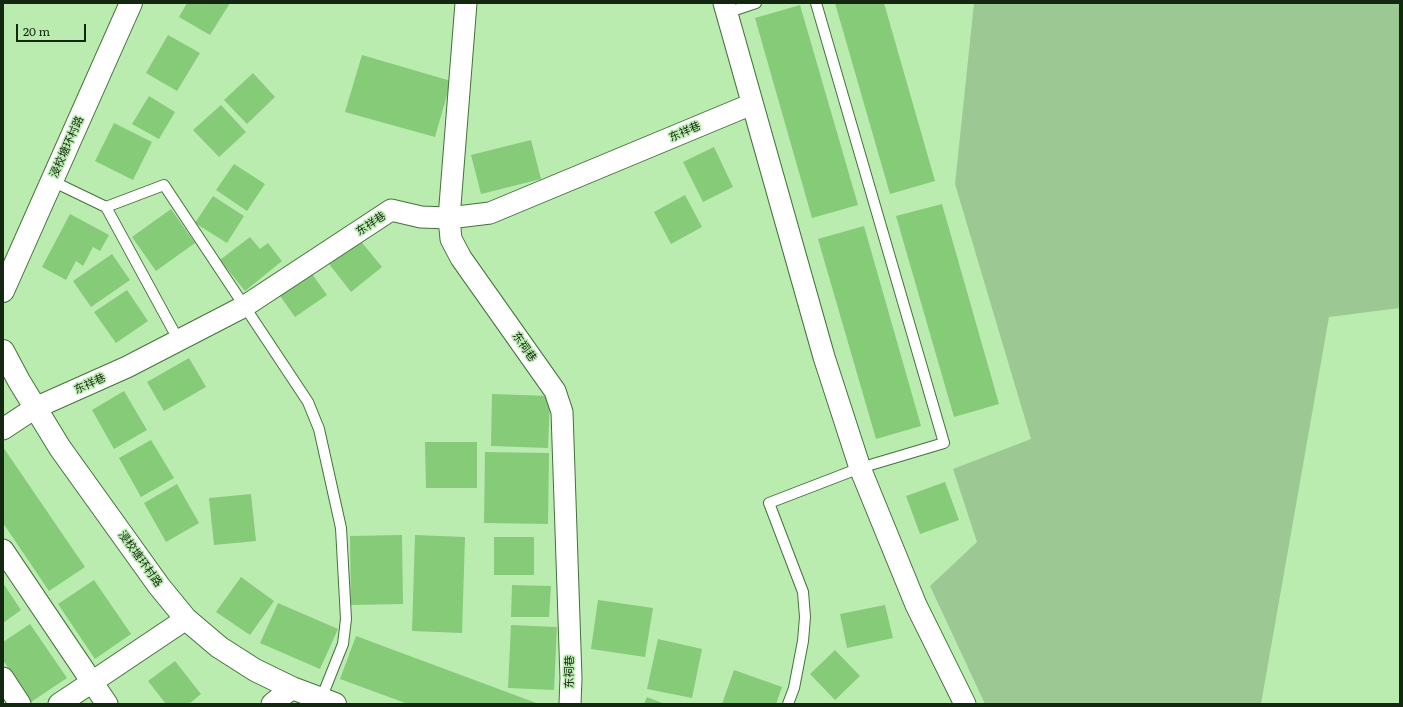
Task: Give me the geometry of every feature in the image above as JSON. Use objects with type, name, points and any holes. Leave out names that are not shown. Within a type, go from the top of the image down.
[{"type":"street","name":"浸校塘环村路","points":[[3,291],[130,3]]},
{"type":"street","name":"东祠巷","points":[[466,3],[449,218],[451,239],[461,258],[555,391],[562,412],[571,678],[570,704]]},
{"type":"street","points":[[725,8],[824,357],[860,468],[916,605],[965,704]]},
{"type":"street","name":"东祥巷","points":[[3,429],[35,408],[127,367],[245,306],[392,210],[421,217],[449,218],[490,213],[752,104]]},
{"type":"street","name":"浸校塘环村路","points":[[3,351],[18,381],[60,448],[159,586],[186,619],[219,647],[255,670],[292,688],[328,701]]},
{"type":"street","points":[[3,550],[107,704]]},
{"type":"street","points":[[59,704],[186,619]]},
{"type":"street","points":[[3,678],[20,704]]},
{"type":"street","points":[[272,704],[292,688]]},
{"type":"lane","points":[[725,8],[756,3]]},
{"type":"lane","points":[[788,704],[794,688],[803,641],[805,617],[802,592],[769,503],[860,468],[944,443],[816,3]]},
{"type":"lane","points":[[52,181],[106,207],[179,341]]},
{"type":"lane","points":[[106,207],[164,185],[308,402],[319,429],[341,528],[346,619],[343,644],[328,701]]},
{"type":"green space","points":[[974,3],[1400,3],[1400,308],[1329,317],[1261,704],[985,704],[930,586],[977,542],[953,469],[1031,439],[955,184]]},
{"type":"building","points":[[187,3],[230,3],[210,35],[179,17]]},
{"type":"building","points":[[835,3],[884,3],[935,181],[890,194]]},
{"type":"building","points":[[800,5],[858,205],[812,218],[755,18]]},
{"type":"building","points":[[168,35],[200,53],[177,91],[146,73]]},
{"type":"building","points":[[362,55],[451,81],[435,137],[345,112]]},
{"type":"building","points":[[253,73],[275,97],[247,124],[224,100]]},
{"type":"building","points":[[149,96],[175,112],[159,139],[132,124]]},
{"type":"building","points":[[221,105],[246,132],[219,157],[193,130]]},
{"type":"building","points":[[114,123],[152,142],[133,180],[95,161]]},
{"type":"building","points":[[531,140],[541,179],[481,194],[471,155]]},
{"type":"building","points":[[714,147],[733,187],[703,202],[683,162]]},
{"type":"building","points":[[234,164],[265,184],[247,211],[216,190]]},
{"type":"building","points":[[685,195],[702,227],[671,244],[654,212]]},
{"type":"building","points":[[213,196],[244,216],[227,243],[195,223]]},
{"type":"building","points":[[942,204],[999,404],[954,417],[896,216]]},
{"type":"building","points":[[171,209],[195,243],[156,271],[132,237]]},
{"type":"building","points":[[70,214],[109,235],[100,251],[93,247],[83,266],[76,261],[66,280],[42,267]]},
{"type":"building","points":[[864,226],[921,426],[876,439],[818,239]]},
{"type":"building","points":[[250,237],[260,249],[268,243],[282,261],[245,291],[220,260]]},
{"type":"building","points":[[359,239],[382,267],[351,292],[329,264]]},
{"type":"building","points":[[112,254],[130,280],[91,307],[73,281]]},
{"type":"building","points":[[310,271],[327,295],[295,317],[278,293]]},
{"type":"building","points":[[127,290],[148,321],[116,343],[94,312]]},
{"type":"building","points":[[189,358],[206,387],[164,411],[147,382]]},
{"type":"building","points":[[124,391],[147,430],[114,449],[92,410]]},
{"type":"building","points":[[492,394],[550,396],[548,448],[491,446]]},
{"type":"building","points":[[151,440],[174,478],[141,497],[119,458]]},
{"type":"building","points":[[425,442],[477,442],[477,488],[426,488]]},
{"type":"building","points":[[3,447],[85,567],[49,591],[3,523]]},
{"type":"building","points":[[485,452],[549,453],[548,524],[484,523]]},
{"type":"building","points":[[945,482],[959,520],[920,534],[906,496]]},
{"type":"building","points":[[177,484],[199,523],[166,542],[144,503]]},
{"type":"building","points":[[251,494],[256,541],[214,545],[209,498]]},
{"type":"building","points":[[402,535],[403,604],[351,605],[350,536]]},
{"type":"building","points":[[415,535],[465,537],[462,633],[412,631]]},
{"type":"building","points":[[494,537],[534,537],[534,575],[494,575]]},
{"type":"building","points":[[241,577],[274,601],[250,635],[216,612]]},
{"type":"building","points":[[94,580],[131,634],[95,659],[58,604]]},
{"type":"building","points":[[3,583],[21,610],[3,623]]},
{"type":"building","points":[[512,585],[551,586],[549,617],[511,617]]},
{"type":"building","points":[[598,600],[653,608],[645,657],[591,649]]},
{"type":"building","points":[[278,603],[338,629],[320,669],[260,643]]},
{"type":"building","points":[[885,605],[893,638],[847,648],[840,614]]},
{"type":"building","points":[[30,624],[67,678],[31,702],[3,660],[3,642]]},
{"type":"building","points":[[511,625],[557,627],[554,690],[508,688]]},
{"type":"building","points":[[356,636],[539,704],[408,704],[340,679]]},
{"type":"building","points":[[658,639],[702,649],[692,698],[647,689]]},
{"type":"building","points":[[835,650],[860,676],[835,700],[810,674]]},
{"type":"building","points":[[175,661],[201,694],[189,704],[166,704],[148,681]]},
{"type":"building","points":[[734,670],[782,687],[776,704],[722,704]]},
{"type":"building","points":[[647,697],[665,704],[644,704]]}]
